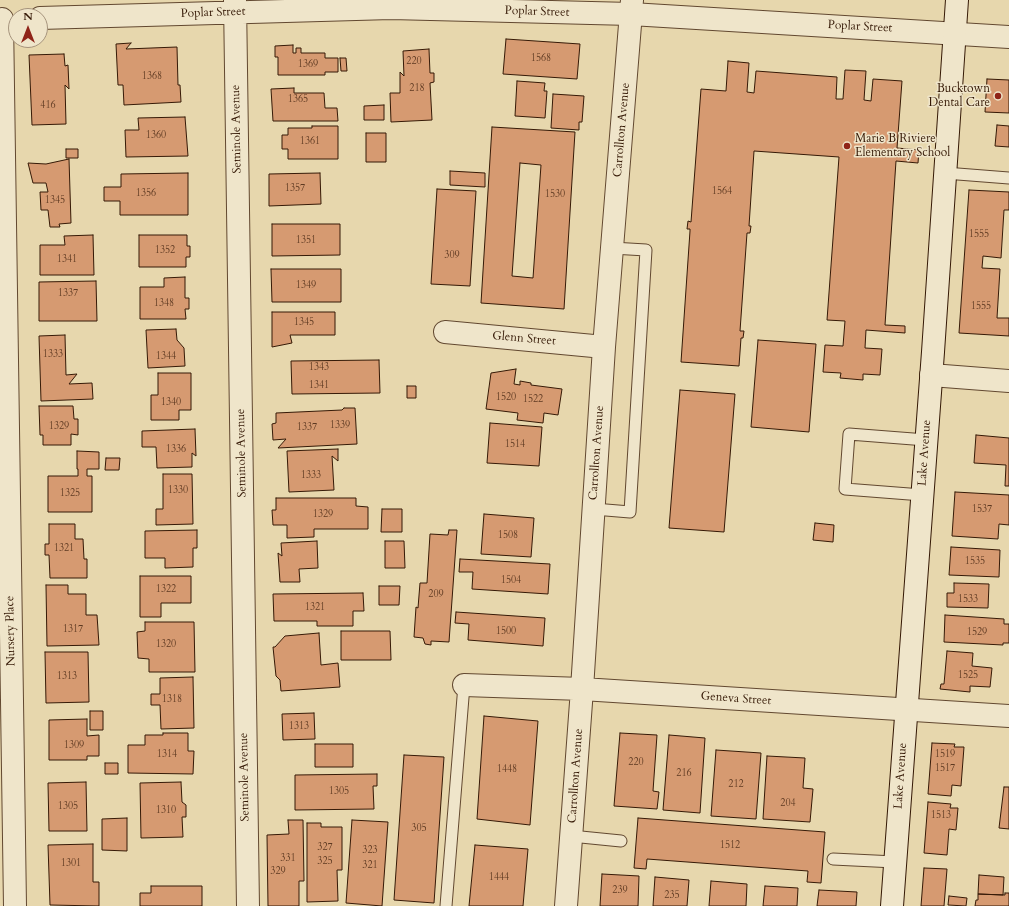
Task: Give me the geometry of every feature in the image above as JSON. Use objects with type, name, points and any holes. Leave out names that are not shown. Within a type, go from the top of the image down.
[{"type":"street","name":"Lake Avenue","points":[[892,906],[957,0]]},
{"type":"street","name":"Poplar Street","points":[[48,18],[236,6],[391,8],[453,5],[631,7],[1009,37]]},
{"type":"street","name":"Seminole Avenue","points":[[236,6],[248,906]]},
{"type":"street","name":"Carrollton Avenue","points":[[566,906],[582,689],[604,347],[631,7]]},
{"type":"street","name":"Nursery Place","points":[[6,19],[15,906]]},
{"type":"street","name":"Glenn Street","points":[[445,332],[604,347]]},
{"type":"street","points":[[930,376],[1009,381]]},
{"type":"street","name":"Geneva Street","points":[[464,685],[582,689],[1009,716]]},
{"type":"lane","points":[[945,173],[1009,178]]},
{"type":"lane","points":[[594,509],[630,512],[646,250],[612,248]]},
{"type":"lane","points":[[922,495],[845,489],[849,434],[926,440]]},
{"type":"lane","points":[[446,906],[464,685]]},
{"type":"lane","points":[[571,836],[621,841]]},
{"type":"lane","points":[[833,859],[895,862]]},
{"type":"building","points":[[506,39],[580,44],[577,79],[503,74]]},
{"type":"building","points":[[131,43],[126,49],[177,47],[178,85],[180,85],[181,102],[124,105],[123,85],[118,85],[116,44]]},
{"type":"building","points":[[293,45],[293,53],[296,53],[296,48],[301,48],[301,53],[325,53],[325,58],[338,58],[338,72],[325,72],[325,75],[278,75],[278,57],[275,57],[275,46]]},
{"type":"building","points":[[429,49],[430,73],[434,73],[434,82],[430,83],[432,120],[391,122],[390,93],[400,93],[400,72],[404,76],[403,51]]},
{"type":"building","points":[[64,54],[65,66],[68,65],[69,89],[65,85],[66,124],[32,125],[29,55]]},
{"type":"building","points":[[340,58],[346,58],[347,71],[341,71]]},
{"type":"building","points":[[728,61],[749,63],[747,92],[754,93],[756,71],[837,77],[836,99],[843,99],[845,70],[866,71],[864,100],[871,101],[873,79],[902,81],[897,148],[919,150],[918,163],[896,161],[885,325],[905,326],[905,333],[866,330],[865,348],[882,349],[880,375],[863,374],[863,380],[840,378],[841,373],[823,372],[825,345],[843,346],[845,321],[827,320],[839,157],[754,151],[749,226],[751,226],[750,233],[747,233],[740,331],[744,331],[743,338],[741,338],[739,366],[681,362],[690,231],[690,229],[687,229],[688,221],[691,222],[701,89],[726,91]]},
{"type":"building","name":"Bucktown Dental Care","points":[[987,79],[1009,80],[1009,113],[985,112]]},
{"type":"building","points":[[517,81],[545,83],[544,91],[547,91],[545,118],[515,116]]},
{"type":"building","points":[[294,88],[294,93],[324,93],[325,108],[337,108],[338,121],[273,121],[271,89]]},
{"type":"building","points":[[553,94],[584,96],[582,122],[579,122],[579,130],[551,128]]},
{"type":"building","points":[[384,105],[384,120],[364,120],[364,106]]},
{"type":"building","points":[[185,117],[188,156],[126,157],[125,130],[139,130],[138,118]]},
{"type":"building","points":[[997,125],[1009,126],[1009,147],[995,146]]},
{"type":"building","points":[[312,126],[338,126],[338,159],[288,159],[288,149],[282,149],[282,135],[288,135],[288,128],[312,128]]},
{"type":"building","points":[[492,127],[575,132],[564,309],[481,303]],"holes":[[[520,163],[541,165],[533,278],[512,276]]]},
{"type":"building","points":[[366,133],[386,133],[386,162],[366,162]]},
{"type":"building","points":[[66,149],[78,149],[78,158],[66,158]]},
{"type":"building","points":[[69,159],[71,223],[59,224],[60,227],[50,227],[48,210],[41,210],[40,192],[48,192],[46,183],[33,183],[28,163],[46,164]]},
{"type":"building","points":[[450,171],[485,173],[485,187],[450,185]]},
{"type":"building","points":[[188,173],[188,215],[120,215],[120,201],[104,201],[104,187],[121,187],[121,174]]},
{"type":"building","points":[[320,173],[321,204],[269,206],[269,174]]},
{"type":"building","points":[[437,189],[476,191],[470,286],[431,284]]},
{"type":"building","points":[[969,190],[1009,192],[1009,210],[1004,210],[1001,258],[983,256],[982,268],[1000,269],[997,318],[1009,318],[1009,336],[959,333]]},
{"type":"building","points":[[272,224],[340,224],[340,255],[272,256]]},
{"type":"building","points":[[93,235],[94,275],[40,275],[40,245],[65,245],[64,236]]},
{"type":"building","points":[[139,235],[187,235],[187,246],[190,246],[190,257],[186,257],[186,267],[139,267]]},
{"type":"building","points":[[271,269],[341,269],[341,302],[272,302]]},
{"type":"building","points":[[185,277],[185,298],[189,298],[189,309],[185,309],[186,319],[140,319],[140,287],[164,287],[164,278]]},
{"type":"building","points":[[96,281],[97,321],[39,321],[39,282]]},
{"type":"building","points":[[272,312],[335,312],[335,335],[290,335],[292,343],[272,347]]},
{"type":"building","points":[[176,329],[177,340],[184,348],[185,366],[148,368],[146,330]]},
{"type":"building","points":[[65,335],[66,375],[77,374],[69,384],[92,383],[93,399],[41,401],[39,336]]},
{"type":"building","points":[[758,340],[816,344],[809,432],[751,427]]},
{"type":"building","points":[[379,360],[380,393],[292,394],[291,361]]},
{"type":"building","points":[[516,369],[514,384],[520,385],[520,381],[531,383],[531,385],[562,389],[558,415],[544,413],[543,423],[517,420],[518,413],[486,409],[491,373]]},
{"type":"building","points":[[158,373],[191,373],[191,410],[179,410],[179,420],[151,420],[151,395],[158,395]]},
{"type":"building","points":[[407,386],[416,386],[416,398],[407,398]]},
{"type":"building","points":[[680,390],[735,394],[724,532],[669,528]]},
{"type":"building","points":[[39,406],[73,406],[74,419],[78,419],[78,435],[71,434],[71,445],[43,445],[43,435],[40,435]]},
{"type":"building","points":[[344,408],[355,408],[357,444],[278,448],[286,439],[273,440],[272,424],[276,423],[276,413],[342,410]]},
{"type":"building","points":[[490,423],[542,427],[539,466],[487,463]]},
{"type":"building","points":[[195,429],[196,456],[192,453],[192,467],[157,468],[156,447],[142,447],[142,431]]},
{"type":"building","points":[[976,435],[1009,438],[1009,486],[1005,486],[1006,465],[974,463]]},
{"type":"building","points":[[338,449],[338,461],[332,456],[334,490],[289,492],[287,451]]},
{"type":"building","points":[[77,451],[99,452],[99,469],[87,469],[87,476],[92,476],[92,512],[48,512],[48,476],[78,476]]},
{"type":"building","points":[[106,458],[120,458],[119,470],[105,470]]},
{"type":"building","points":[[163,474],[192,474],[193,524],[156,525],[156,509],[163,509]]},
{"type":"building","points":[[955,492],[1009,495],[1009,525],[999,524],[998,539],[952,536]]},
{"type":"building","points":[[276,498],[356,498],[356,506],[368,507],[368,529],[314,529],[314,537],[287,538],[287,525],[273,525],[272,510],[276,510]]},
{"type":"building","points":[[382,509],[402,509],[402,532],[381,532]]},
{"type":"building","points":[[484,514],[534,518],[531,557],[481,554]]},
{"type":"building","points":[[815,523],[834,525],[833,542],[813,540]]},
{"type":"building","points":[[49,524],[75,524],[75,539],[83,539],[84,559],[87,559],[87,578],[50,578],[49,555],[45,555],[45,544],[49,544]]},
{"type":"building","points":[[197,530],[197,548],[193,548],[193,567],[165,568],[165,558],[145,558],[145,531]]},
{"type":"building","points":[[449,530],[457,530],[449,642],[431,641],[431,645],[425,644],[423,638],[414,637],[416,607],[418,608],[420,583],[427,583],[430,534],[448,535]]},
{"type":"building","points":[[317,541],[318,568],[299,569],[300,582],[280,582],[278,553],[282,556],[281,543]]},
{"type":"building","points":[[385,541],[404,541],[405,568],[385,568]]},
{"type":"building","points":[[951,547],[1000,550],[999,577],[949,575]]},
{"type":"building","points":[[460,559],[550,564],[548,594],[472,589],[473,572],[459,572]]},
{"type":"building","points":[[140,576],[191,576],[191,603],[161,603],[161,617],[140,617]]},
{"type":"building","points":[[954,583],[989,584],[988,608],[947,607],[947,593],[954,593]]},
{"type":"building","points":[[46,585],[68,585],[68,594],[86,594],[86,615],[97,615],[99,645],[47,646]]},
{"type":"building","points":[[379,586],[400,586],[399,605],[379,605]]},
{"type":"building","points":[[363,593],[364,611],[353,611],[353,626],[317,626],[317,621],[274,621],[273,594]]},
{"type":"building","points":[[456,612],[545,618],[543,646],[468,640],[469,624],[455,623]]},
{"type":"building","points":[[945,615],[1004,619],[1004,624],[1009,624],[1009,643],[1003,643],[1003,645],[944,642]]},
{"type":"building","points":[[145,622],[194,622],[195,672],[149,672],[149,659],[138,658],[137,632],[145,631]]},
{"type":"building","points":[[341,631],[390,631],[391,660],[341,660]]},
{"type":"building","points":[[319,633],[321,665],[338,663],[340,687],[281,691],[280,680],[276,676],[273,647],[275,647],[285,636]]},
{"type":"building","points":[[947,651],[973,653],[972,666],[992,668],[990,687],[970,686],[970,692],[940,689],[941,684],[944,684]]},
{"type":"building","points":[[45,652],[88,652],[89,702],[46,703]]},
{"type":"building","points":[[193,677],[194,728],[161,729],[160,705],[151,705],[151,694],[160,694],[160,678]]},
{"type":"building","points":[[90,711],[103,711],[103,730],[90,730]]},
{"type":"building","points":[[314,713],[315,739],[283,740],[282,714]]},
{"type":"building","points":[[484,716],[538,721],[530,825],[477,819]]},
{"type":"building","points":[[87,719],[87,736],[99,735],[99,756],[87,756],[87,760],[49,760],[49,720]]},
{"type":"building","points":[[163,733],[188,733],[188,751],[194,751],[193,774],[128,773],[128,745],[145,745],[145,735],[163,735]]},
{"type":"building","points":[[620,733],[657,735],[653,791],[659,792],[657,809],[614,806]]},
{"type":"building","points":[[669,735],[705,738],[700,813],[663,810]]},
{"type":"building","points":[[932,743],[955,744],[954,747],[964,747],[961,786],[952,785],[951,796],[928,794]]},
{"type":"building","points":[[315,744],[353,744],[353,767],[315,767]]},
{"type":"building","points":[[716,750],[761,753],[756,819],[711,816]]},
{"type":"building","points":[[404,755],[444,757],[434,903],[394,900]]},
{"type":"building","points":[[767,756],[805,758],[803,788],[813,789],[810,822],[763,819]]},
{"type":"building","points":[[105,763],[118,763],[118,774],[105,774]]},
{"type":"building","points":[[377,774],[377,786],[373,786],[374,809],[295,810],[295,775]]},
{"type":"building","points":[[86,782],[87,831],[49,831],[48,783]]},
{"type":"building","points":[[181,782],[182,802],[186,805],[186,817],[182,817],[183,837],[141,838],[140,783]]},
{"type":"building","points":[[1004,787],[1009,787],[1009,829],[999,828]]},
{"type":"building","points":[[928,802],[951,804],[950,808],[958,808],[956,830],[949,829],[947,855],[924,853]]},
{"type":"building","points":[[127,818],[127,851],[102,850],[102,819]]},
{"type":"building","points":[[638,818],[825,832],[821,883],[807,882],[808,871],[647,859],[646,869],[634,868]]},
{"type":"building","points":[[288,820],[303,820],[304,881],[299,881],[299,906],[268,906],[267,835],[289,834]]},
{"type":"building","points":[[352,820],[388,822],[382,906],[346,903]]},
{"type":"building","points":[[307,823],[321,823],[321,827],[342,827],[342,870],[337,870],[338,901],[307,902]]},
{"type":"building","points":[[93,844],[93,882],[99,882],[99,906],[50,905],[48,845]]},
{"type":"building","points":[[475,845],[528,849],[523,906],[469,906]]},
{"type":"building","points":[[924,868],[947,869],[944,906],[921,906]]},
{"type":"building","points":[[602,874],[639,876],[638,906],[600,906]]},
{"type":"building","points":[[979,875],[1004,877],[1003,895],[978,894]]},
{"type":"building","points":[[655,877],[689,880],[687,906],[653,906]]},
{"type":"building","points":[[711,881],[747,884],[746,906],[709,906]]},
{"type":"building","points":[[151,886],[202,886],[202,906],[140,906],[140,893],[151,893]]},
{"type":"building","points":[[765,886],[798,888],[797,906],[763,906]]},
{"type":"building","points":[[819,890],[857,892],[856,906],[817,906]]},
{"type":"building","points":[[1005,893],[1009,893],[1009,906],[975,906],[976,900],[978,900],[978,894],[1005,895]]},
{"type":"building","points":[[949,896],[967,898],[966,906],[948,905]]},
{"type":"place","name":"Bucktown Dental Care","points":[[998,96]]},
{"type":"place","name":"Marie B Riviere Elementary School","points":[[847,146]]}]
